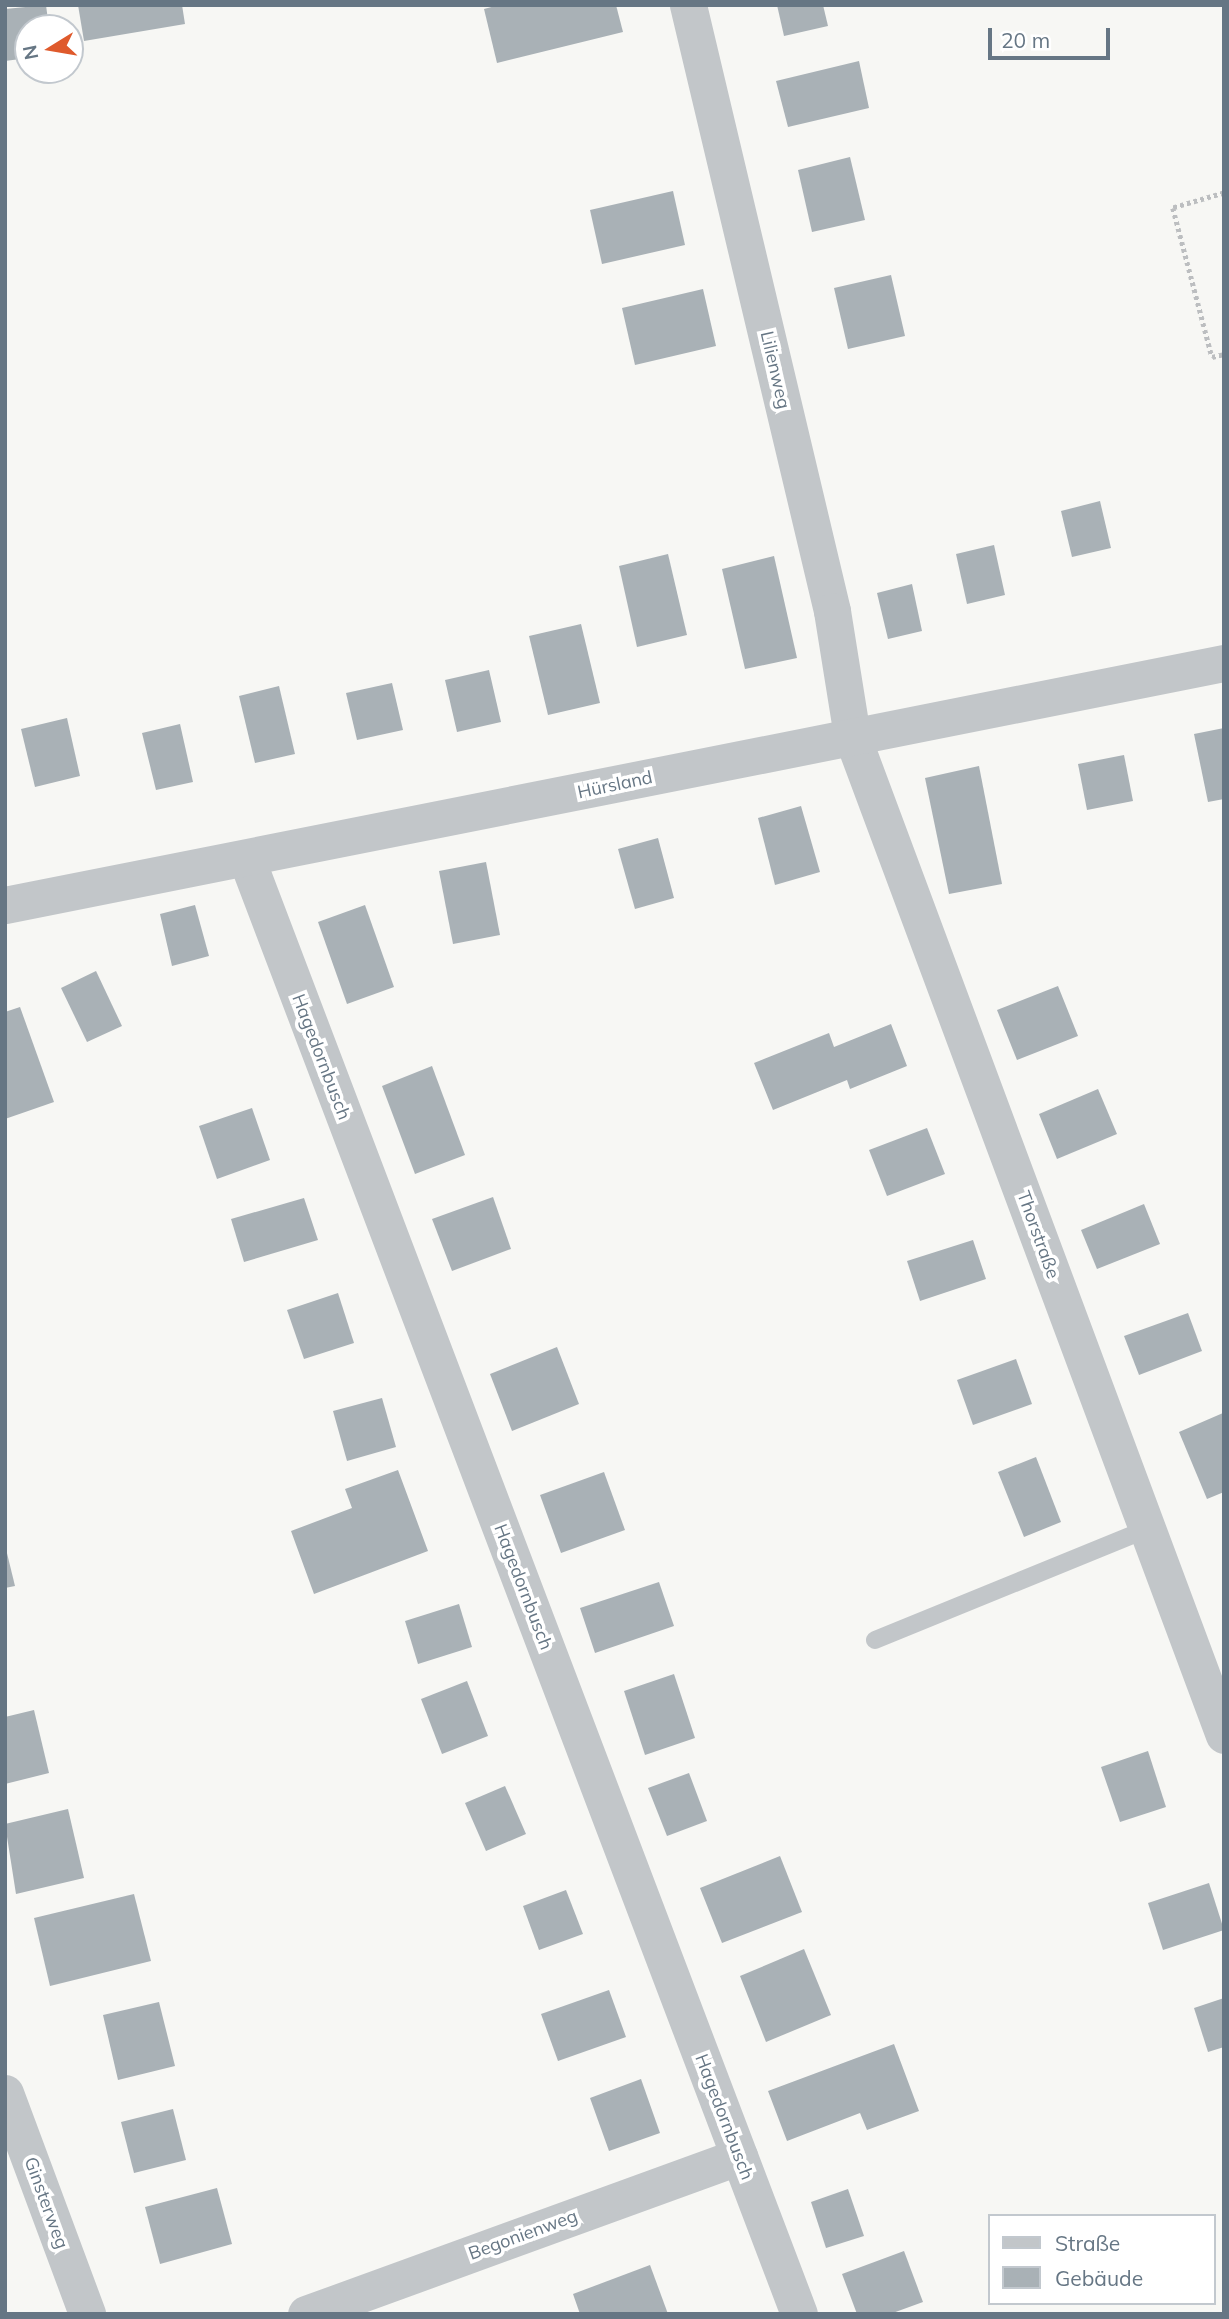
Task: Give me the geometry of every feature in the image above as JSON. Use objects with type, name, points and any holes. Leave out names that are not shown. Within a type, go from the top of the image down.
[{"type":"street","name":"Lilienweg","points":[[688,5],[832,611],[852,736]]},
{"type":"street","name":"Hürsland","points":[[5,905],[247,860],[1224,663]]},
{"type":"street","name":"Thorstraße","points":[[852,736],[1224,1735]]},
{"type":"street","name":"Hagedornbusch","points":[[247,860],[799,2314]]},
{"type":"street","name":"Ginsterweg","points":[[5,2093],[87,2314]]},
{"type":"street","name":"Begonienweg","points":[[306,2314],[739,2156]]},
{"type":"lane","points":[[875,1640],[1147,1529]]},
{"type":"path","points":[[1224,193],[1173,208],[1212,357],[1224,354]]},
{"type":"building","points":[[46,5],[47,14],[14,14],[14,60],[5,61],[5,9]]},
{"type":"building","points":[[78,5],[182,5],[185,24],[84,41],[84,14],[80,14]]},
{"type":"building","points":[[499,5],[616,5],[623,32],[497,63],[484,9]]},
{"type":"building","points":[[777,5],[823,5],[828,26],[784,36]]},
{"type":"building","points":[[859,61],[869,108],[788,127],[776,81]]},
{"type":"building","points":[[850,157],[865,220],[812,232],[798,170]]},
{"type":"building","points":[[673,191],[685,245],[602,264],[590,210]]},
{"type":"building","points":[[891,275],[905,336],[848,349],[834,288]]},
{"type":"building","points":[[703,289],[716,346],[635,365],[622,308]]},
{"type":"building","points":[[1100,501],[1111,548],[1072,557],[1061,511]]},
{"type":"building","points":[[994,545],[1005,595],[967,604],[956,554]]},
{"type":"building","points":[[668,554],[687,635],[637,647],[619,566]]},
{"type":"building","points":[[774,556],[797,658],[745,669],[722,569]]},
{"type":"building","points":[[912,584],[922,631],[888,639],[877,593]]},
{"type":"building","points":[[581,624],[600,703],[548,715],[529,636]]},
{"type":"building","points":[[489,670],[501,722],[457,732],[445,680]]},
{"type":"building","points":[[392,683],[403,730],[357,740],[346,693]]},
{"type":"building","points":[[279,686],[295,754],[255,763],[239,696]]},
{"type":"building","points":[[67,718],[80,776],[35,787],[21,729]]},
{"type":"building","points":[[180,724],[193,782],[156,790],[142,733]]},
{"type":"building","points":[[1224,728],[1224,799],[1208,802],[1194,734]]},
{"type":"building","points":[[1124,755],[1133,801],[1087,810],[1078,764]]},
{"type":"building","points":[[979,766],[1002,884],[949,894],[925,778]]},
{"type":"building","points":[[801,806],[820,872],[775,885],[758,818]]},
{"type":"building","points":[[658,838],[674,898],[635,909],[618,849]]},
{"type":"building","points":[[486,862],[500,935],[453,944],[439,871]]},
{"type":"building","points":[[195,905],[209,956],[172,966],[160,914]]},
{"type":"building","points":[[365,905],[394,987],[347,1004],[318,922]]},
{"type":"building","points":[[96,971],[122,1026],[87,1042],[61,988]]},
{"type":"building","points":[[1058,986],[1078,1036],[1017,1060],[997,1010]]},
{"type":"building","points":[[20,1007],[54,1102],[5,1119],[5,1012]]},
{"type":"building","points":[[891,1024],[907,1066],[850,1089],[847,1080],[773,1110],[754,1063],[829,1033],[834,1047]]},
{"type":"building","points":[[432,1066],[465,1155],[415,1174],[382,1086]]},
{"type":"building","points":[[1098,1089],[1117,1134],[1057,1159],[1039,1114]]},
{"type":"building","points":[[252,1108],[270,1160],[217,1179],[199,1126]]},
{"type":"building","points":[[927,1128],[945,1174],[887,1196],[869,1150]]},
{"type":"building","points":[[493,1197],[511,1249],[452,1271],[432,1219]]},
{"type":"building","points":[[304,1198],[318,1240],[244,1262],[231,1219]]},
{"type":"building","points":[[1144,1204],[1160,1244],[1097,1269],[1081,1230]]},
{"type":"building","points":[[973,1240],[986,1279],[920,1301],[907,1261]]},
{"type":"building","points":[[338,1293],[354,1343],[304,1359],[287,1310]]},
{"type":"building","points":[[1188,1313],[1202,1351],[1139,1375],[1124,1336]]},
{"type":"building","points":[[557,1347],[579,1404],[512,1431],[490,1374]]},
{"type":"building","points":[[1016,1359],[1032,1404],[973,1425],[957,1380]]},
{"type":"building","points":[[382,1398],[396,1447],[347,1461],[333,1411]]},
{"type":"building","points":[[1223,1413],[1224,1492],[1207,1499],[1179,1432]]},
{"type":"building","points":[[1036,1457],[1061,1522],[1024,1537],[998,1472]]},
{"type":"building","points":[[398,1470],[428,1551],[314,1594],[291,1531],[352,1508],[345,1489]]},
{"type":"building","points":[[604,1472],[625,1530],[561,1553],[540,1495]]},
{"type":"building","points":[[5,1545],[15,1586],[5,1588]]},
{"type":"building","points":[[659,1582],[674,1626],[595,1653],[580,1608]]},
{"type":"building","points":[[459,1604],[472,1647],[418,1664],[405,1621]]},
{"type":"building","points":[[674,1674],[695,1738],[645,1755],[624,1691]]},
{"type":"building","points":[[467,1681],[488,1736],[442,1754],[421,1699]]},
{"type":"building","points":[[34,1710],[49,1773],[5,1784],[5,1717]]},
{"type":"building","points":[[1148,1751],[1166,1807],[1120,1822],[1101,1767]]},
{"type":"building","points":[[689,1773],[707,1821],[667,1836],[648,1788]]},
{"type":"building","points":[[505,1786],[526,1834],[486,1851],[465,1803]]},
{"type":"building","points":[[68,1809],[84,1878],[16,1894],[5,1824]]},
{"type":"building","points":[[780,1856],[802,1912],[722,1943],[700,1888]]},
{"type":"building","points":[[1209,1883],[1224,1930],[1163,1950],[1148,1903]]},
{"type":"building","points":[[566,1890],[583,1934],[539,1950],[523,1906]]},
{"type":"building","points":[[134,1894],[151,1961],[50,1986],[34,1918]]},
{"type":"building","points":[[804,1949],[831,2015],[766,2042],[740,1976]]},
{"type":"building","points":[[609,1990],[626,2037],[558,2061],[541,2014]]},
{"type":"building","points":[[1224,1998],[1224,2047],[1208,2052],[1194,2008]]},
{"type":"building","points":[[159,2002],[175,2066],[118,2080],[103,2015]]},
{"type":"building","points":[[894,2044],[919,2111],[867,2130],[860,2113],[787,2141],[768,2091]]},
{"type":"building","points":[[641,2079],[660,2133],[609,2151],[590,2098]]},
{"type":"building","points":[[173,2109],[186,2160],[134,2173],[121,2122]]},
{"type":"building","points":[[217,2188],[232,2244],[160,2264],[145,2207]]},
{"type":"building","points":[[848,2189],[864,2236],[826,2248],[811,2202]]},
{"type":"building","points":[[904,2251],[923,2302],[890,2314],[857,2314],[842,2274]]},
{"type":"building","points":[[650,2265],[668,2314],[580,2314],[573,2294]]}]
